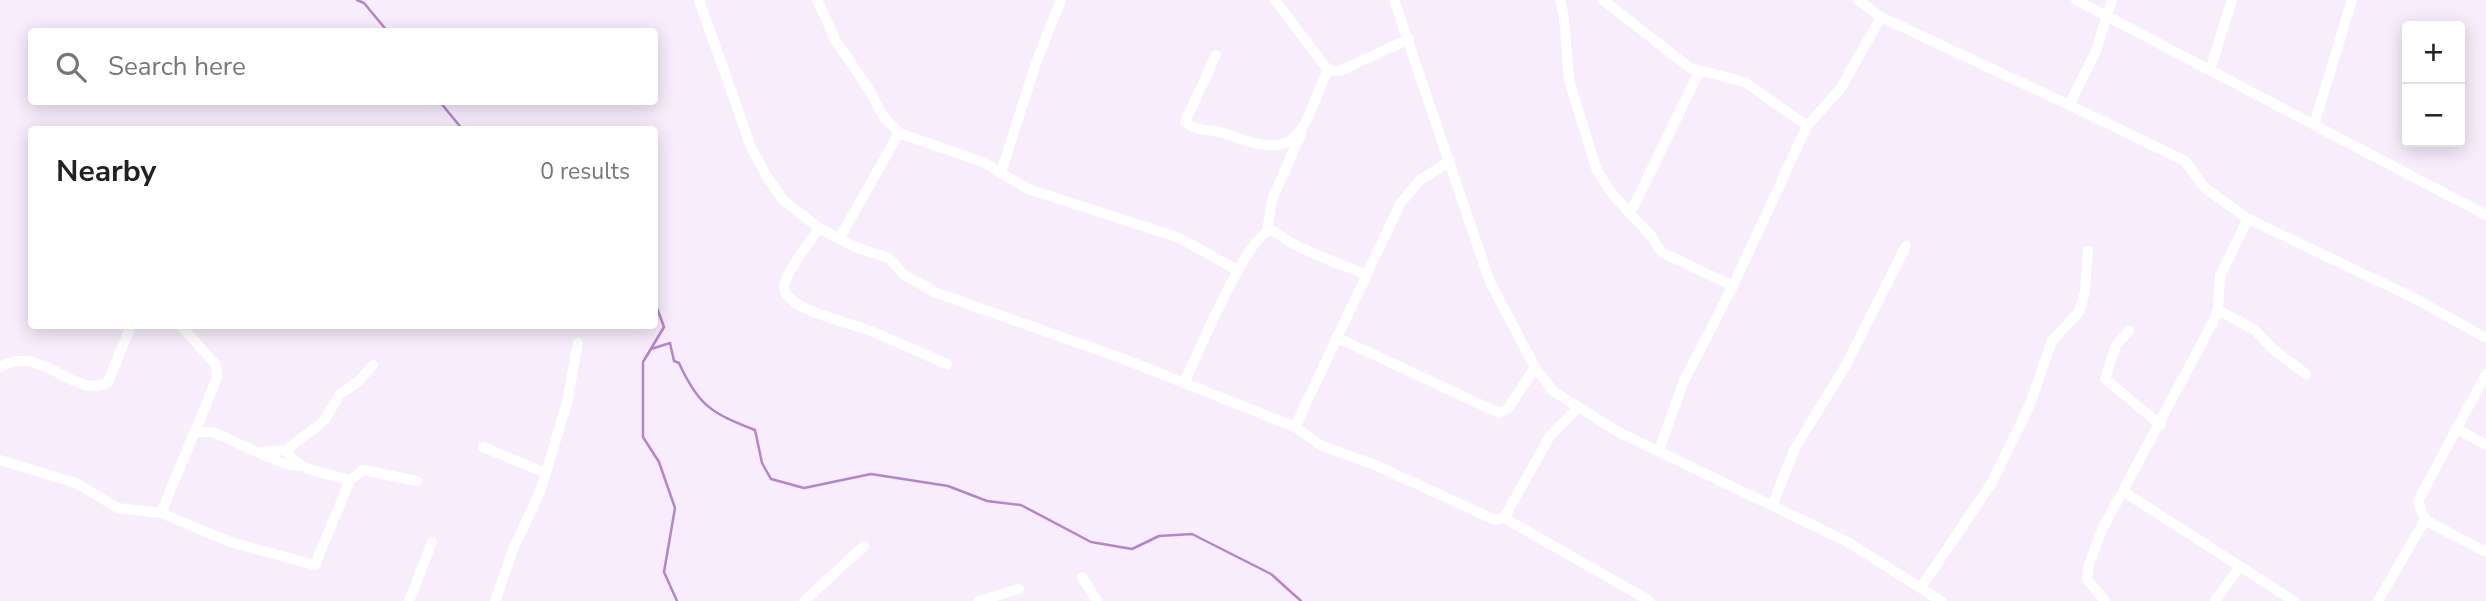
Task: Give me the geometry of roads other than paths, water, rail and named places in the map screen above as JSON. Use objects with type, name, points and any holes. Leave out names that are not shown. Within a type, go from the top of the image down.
[{"type":"street","points":[[699,0],[751,147],[783,200],[819,228],[839,239],[888,258],[904,275],[937,293],[1184,383],[1295,427],[1322,446],[1375,465],[1495,520],[1504,517],[1549,436],[1577,409]]},
{"type":"street","points":[[817,0],[836,41],[868,88],[883,116],[899,133],[1001,172],[1028,189],[1180,238],[1237,270]]},
{"type":"street","points":[[1001,172],[1036,63],[1062,0]]},
{"type":"street","points":[[1275,0],[1328,70],[1340,71],[1409,39]]},
{"type":"street","points":[[1394,0],[1490,282],[1535,367],[1553,391],[1577,409],[1848,542],[1922,586],[1941,601]]},
{"type":"street","points":[[1560,0],[1569,80],[1597,171],[1665,255],[1684,261],[1733,286]]},
{"type":"street","points":[[1603,0],[1699,73]]},
{"type":"street","points":[[1858,0],[1881,17],[2185,160],[2204,188],[2248,219],[2414,298],[2486,338]]},
{"type":"street","points":[[2076,0],[2486,215]]},
{"type":"street","points":[[2069,105],[2096,51],[2112,0]]},
{"type":"street","points":[[2210,70],[2232,0]]},
{"type":"street","points":[[2314,125],[2352,0]]},
{"type":"street","points":[[1659,450],[1683,383],[1733,286],[1807,126],[1840,88],[1881,17]]},
{"type":"street","points":[[1216,55],[1185,122],[1192,128],[1224,132],[1271,147],[1283,146],[1302,132]]},
{"type":"street","points":[[1267,231],[1272,200],[1328,70]]},
{"type":"street","points":[[1630,213],[1699,73],[1706,71],[1745,82],[1807,126]]},
{"type":"street","points":[[839,239],[899,133]]},
{"type":"street","points":[[1295,427],[1365,274],[1407,193],[1450,162]]},
{"type":"street","points":[[2105,601],[2086,574],[2102,530],[2161,425],[2164,412],[2218,310],[2220,276],[2248,219]]},
{"type":"street","points":[[819,228],[785,281],[785,292],[790,298],[813,311],[864,328],[947,364]]},
{"type":"street","points":[[1184,383],[1237,270],[1258,237],[1267,231],[1273,231],[1291,242],[1365,274]]},
{"type":"street","points":[[1773,504],[1794,450],[1846,365],[1906,246]]},
{"type":"street","points":[[1922,586],[1991,484],[2030,404],[2052,341],[2079,312],[2085,292],[2088,251]]},
{"type":"street","points":[[2218,310],[2255,330],[2274,350],[2306,374]]},
{"type":"street","points":[[0,367],[21,360],[35,361],[48,365],[73,381],[101,385],[108,382],[130,329]]},
{"type":"street","points":[[161,513],[215,386],[218,370],[184,329]]},
{"type":"street","points":[[2129,331],[2116,345],[2105,379],[2161,425]]},
{"type":"street","points":[[1336,337],[1499,413],[1508,409],[1535,367]]},
{"type":"street","points":[[495,601],[546,472],[568,403],[578,343]]},
{"type":"street","points":[[257,452],[286,450],[324,421],[340,394],[359,381],[373,365]]},
{"type":"street","points":[[2486,374],[2459,430],[2418,500],[2424,520],[2486,552]]},
{"type":"street","points":[[2459,430],[2486,445]]},
{"type":"street","points":[[194,432],[214,432],[285,464],[303,466],[350,480]]},
{"type":"street","points":[[483,447],[546,472]]},
{"type":"street","points":[[286,450],[290,459],[303,466]]},
{"type":"street","points":[[0,460],[76,482],[118,508],[161,513],[230,542],[315,565],[350,480],[363,470],[417,481]]},
{"type":"street","points":[[2124,492],[2294,601]]},
{"type":"street","points":[[1504,517],[1650,601]]},
{"type":"street","points":[[2378,601],[2424,520]]},
{"type":"street","points":[[409,601],[432,542]]},
{"type":"street","points":[[804,601],[864,546]]},
{"type":"street","points":[[2215,601],[2239,568]]},
{"type":"street","points":[[1082,577],[1097,601]]},
{"type":"street","points":[[979,601],[1019,589]]},
{"type":"waterway","points":[[357,0],[364,3],[385,28]]},
{"type":"waterway","points":[[442,105],[460,126]]},
{"type":"waterway","points":[[658,311],[664,327],[643,362],[651,349],[670,343],[674,361],[679,363],[700,399],[717,413],[755,430],[762,463],[771,479],[804,488],[871,474],[948,486],[987,501],[1021,505],[1091,542],[1132,549],[1159,536],[1192,534],[1271,574],[1301,601]]},
{"type":"waterway","points":[[643,363],[643,437],[659,462],[675,508],[664,572],[677,601]]}]
